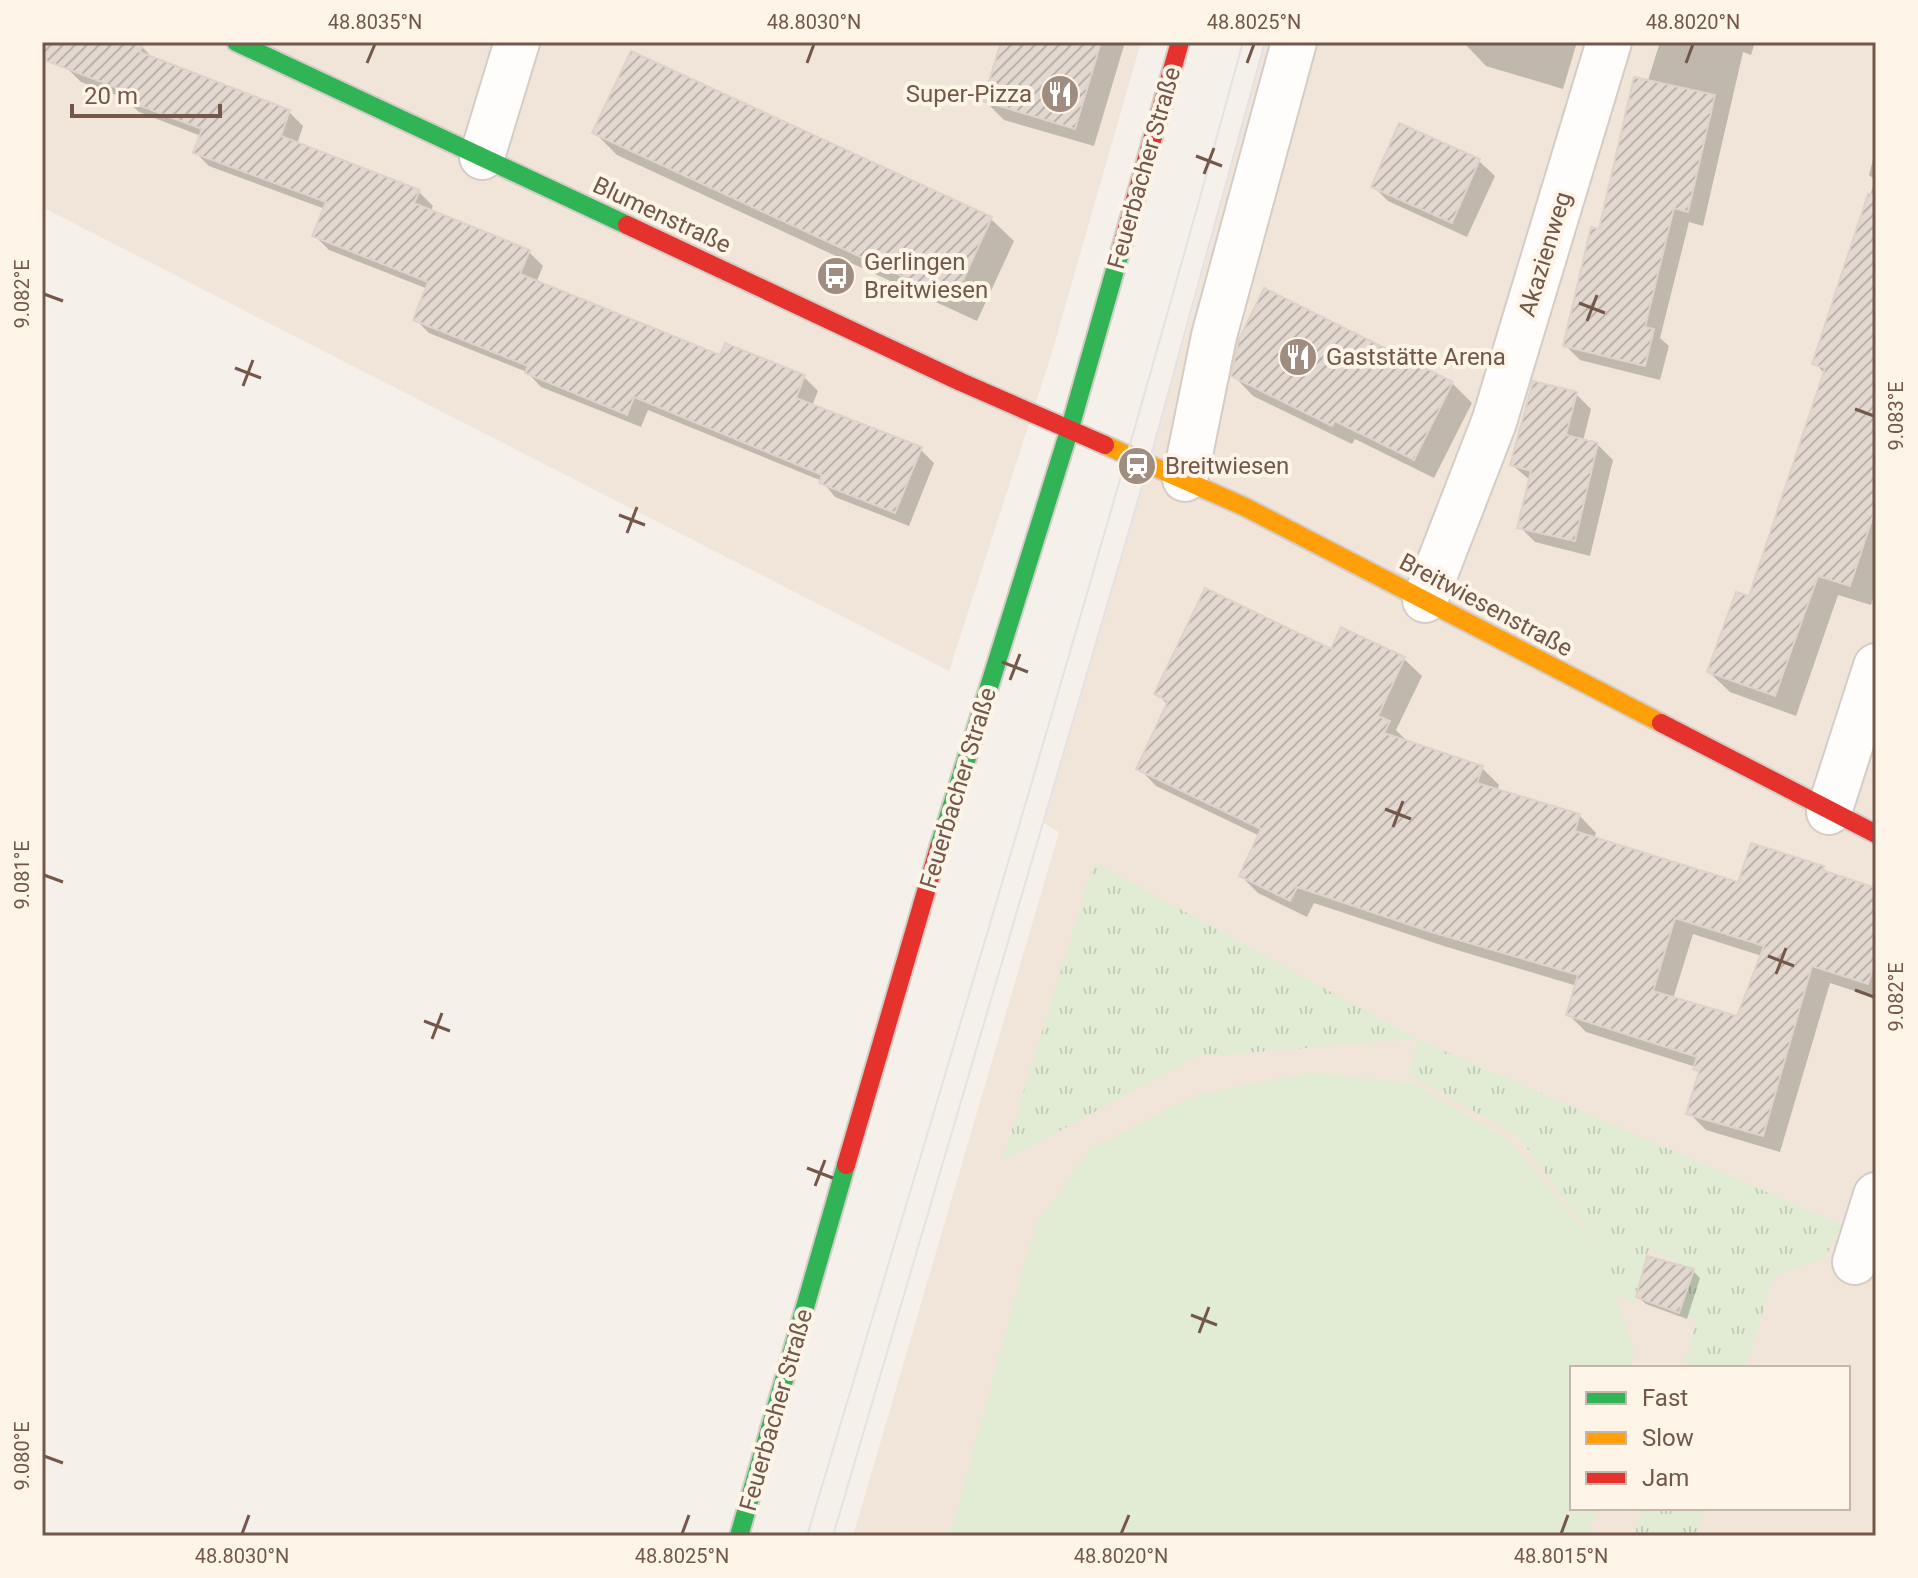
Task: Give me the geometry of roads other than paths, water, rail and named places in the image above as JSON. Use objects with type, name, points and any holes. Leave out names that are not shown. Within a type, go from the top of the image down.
[{"type":"street","name":"Blumenstraße","points":[[236,42],[961,382],[1070,428]]},
{"type":"street","points":[[482,157],[517,42]]},
{"type":"street","name":"Feuerbacher Straße","points":[[739,1536],[930,877],[1070,428],[1180,42]]},
{"type":"street","points":[[1185,479],[1214,336],[1294,42]]},
{"type":"street","name":"Akazienweg","points":[[1425,600],[1494,422],[1609,42]]},
{"type":"street","name":"Breitwiesenstraße","points":[[1070,428],[1245,507],[1876,834]]},
{"type":"street","points":[[1829,812],[1876,666]]},
{"type":"street","points":[[1855,1262],[1876,1195]]},
{"type":"tram line","points":[[807,1536],[1084,603],[1243,42]]},
{"type":"tram line","points":[[833,1536],[1149,463],[1265,42]]},
{"type":"place","name":"Super-Pizza","points":[[1060,94]]},
{"type":"place","name":"Gerlingen Breitwiesen","points":[[836,276]]},
{"type":"place","name":"Gaststätte Arena","points":[[1298,357]]},
{"type":"place","name":"Breitwiesen","points":[[1137,466]]}]
